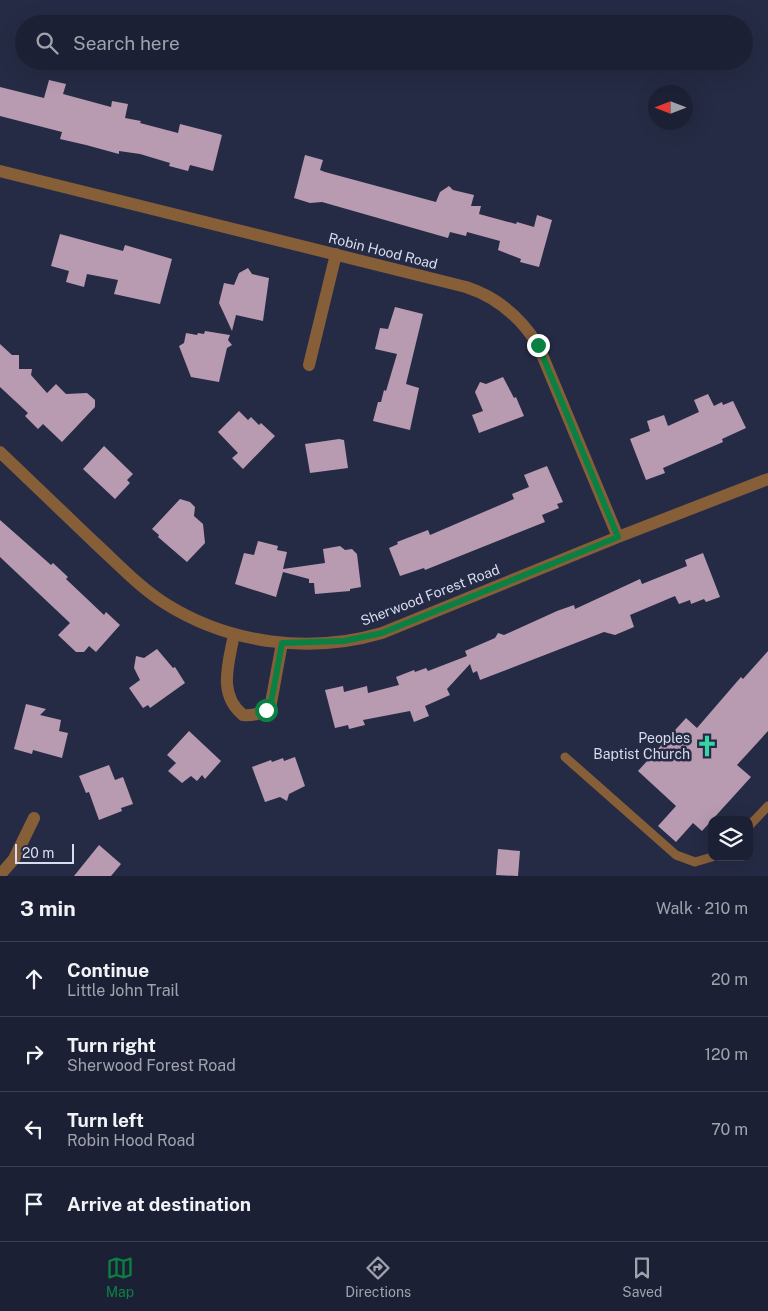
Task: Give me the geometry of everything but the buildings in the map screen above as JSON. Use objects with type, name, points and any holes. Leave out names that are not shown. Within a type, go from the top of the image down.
[{"type":"street","name":"Robin Hood Road","points":[[0,171],[336,254],[478,291],[496,300],[521,321],[538,345],[618,537]]},
{"type":"street","points":[[309,365],[336,254]]},
{"type":"street","name":"Sherwood Forest Road","points":[[0,452],[119,567],[144,587],[191,618],[234,634],[282,643],[344,641],[382,633],[618,537],[768,479]]},
{"type":"street","points":[[234,634],[226,684],[229,699],[243,715],[255,716],[266,710],[271,703],[282,643]]},
{"type":"street","points":[[0,875],[14,859],[34,818]]},
{"type":"lane","points":[[566,757],[676,855],[695,862],[708,858]]},
{"type":"lane","points":[[753,822],[768,806]]},
{"type":"place","name":"Peoples Baptist Church","points":[[707,746]]},
{"type":"route","points":[[266,710],[271,703],[282,643],[309,644],[344,641],[382,633],[618,537],[538,345]]}]
